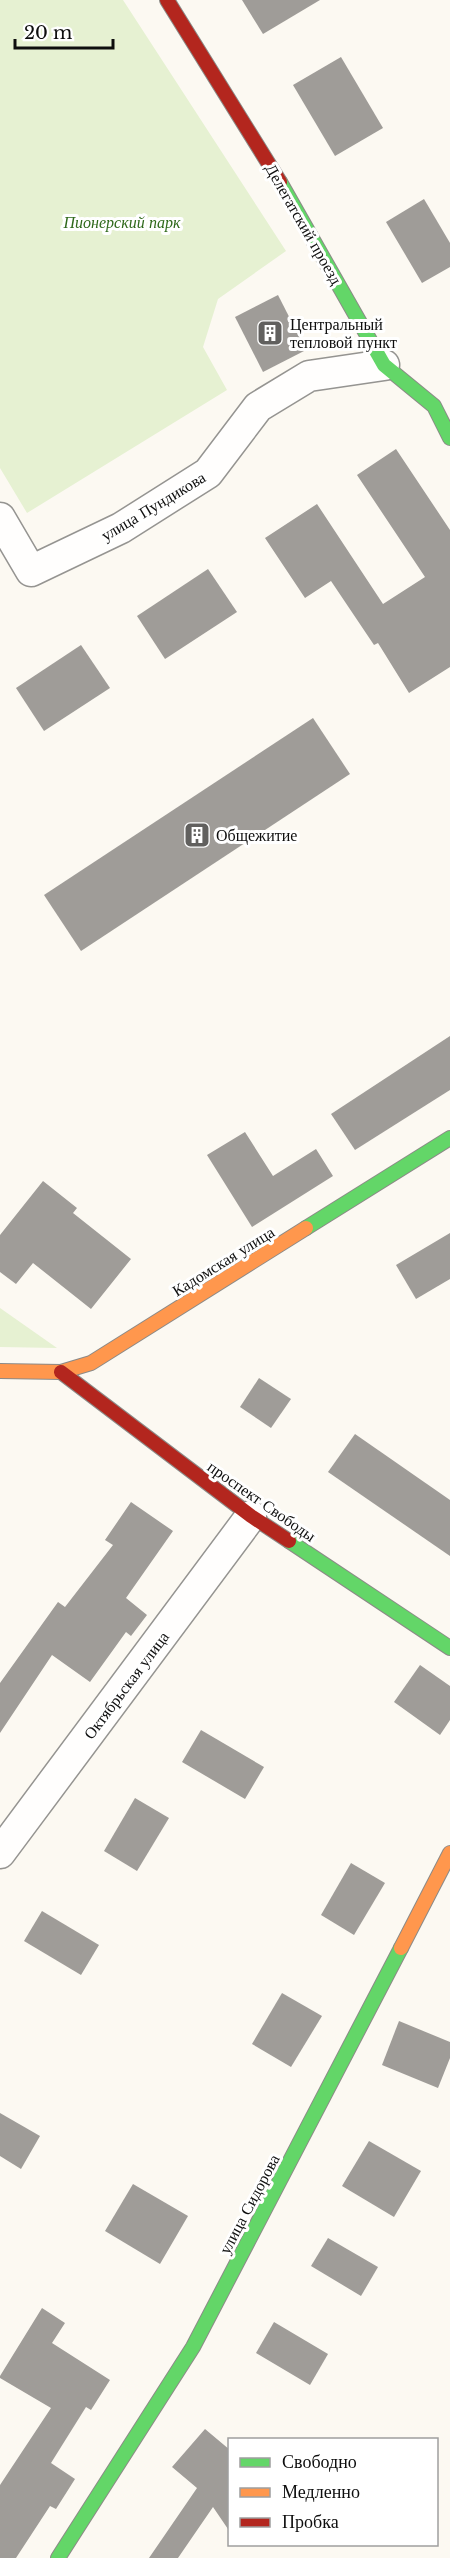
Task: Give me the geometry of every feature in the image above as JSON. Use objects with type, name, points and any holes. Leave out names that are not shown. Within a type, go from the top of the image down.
[{"type":"street","name":"Делегатский проезд","points":[[167,0],[293,203],[384,365],[434,405],[450,438]]},
{"type":"street","name":"улица Пундикова","points":[[0,518],[32,571],[121,528],[208,473],[258,407],[309,376],[384,365]]},
{"type":"street","name":"Кадомская улица","points":[[0,1371],[61,1372],[91,1363],[450,1138]]},
{"type":"street","name":"проспект Свободы","points":[[61,1372],[251,1516],[450,1648]]},
{"type":"street","name":"Октябрьская улица","points":[[0,1853],[251,1516]]},
{"type":"street","name":"улица Сидорова","points":[[58,2558],[193,2348],[450,1853]]},
{"type":"green space","name":"Пионерский парк","points":[[0,0],[123,0],[286,251],[218,299],[203,347],[227,390],[27,513],[0,468]]},
{"type":"green space","points":[[0,1308],[57,1348],[0,1347]]},
{"type":"building","points":[[242,0],[320,0],[263,34]]},
{"type":"building","points":[[341,57],[383,128],[335,156],[293,85]]},
{"type":"building","points":[[424,199],[450,243],[450,267],[422,283],[386,222]]},
{"type":"building","name":"Центральный тепловой пункт","points":[[278,295],[306,350],[263,372],[235,317]]},
{"type":"building","points":[[396,449],[450,530],[450,667],[409,693],[378,643],[374,645],[331,581],[305,598],[265,538],[317,504],[383,604],[425,577],[357,475]]},
{"type":"building","points":[[208,569],[237,612],[165,659],[137,616]]},
{"type":"building","points":[[81,645],[110,688],[44,731],[16,688]]},
{"type":"building","name":"Общежитие","points":[[313,718],[350,774],[81,951],[44,895]]},
{"type":"building","points":[[450,1036],[450,1090],[355,1150],[331,1114]]},
{"type":"building","points":[[245,1132],[273,1176],[316,1149],[333,1176],[252,1227],[207,1155]]},
{"type":"building","points":[[43,1181],[77,1208],[73,1213],[131,1259],[91,1309],[33,1263],[16,1284],[0,1272],[0,1235]]},
{"type":"building","points":[[450,1233],[450,1279],[416,1299],[396,1265]]},
{"type":"building","points":[[259,1378],[291,1399],[271,1428],[240,1407]]},
{"type":"building","points":[[355,1434],[450,1500],[450,1556],[328,1472]]},
{"type":"building","points":[[131,1502],[173,1531],[126,1598],[147,1615],[131,1636],[126,1632],[90,1682],[52,1655],[0,1733],[0,1683],[58,1602],[65,1607],[113,1545],[105,1540]]},
{"type":"building","points":[[420,1665],[450,1686],[450,1720],[440,1735],[394,1702]]},
{"type":"building","points":[[201,1730],[264,1767],[245,1799],[182,1762]]},
{"type":"building","points":[[135,1798],[169,1818],[137,1871],[104,1851]]},
{"type":"building","points":[[351,1863],[385,1883],[354,1935],[321,1915]]},
{"type":"building","points":[[42,1911],[99,1945],[81,1975],[24,1941]]},
{"type":"building","points":[[282,1993],[322,2016],[291,2067],[252,2044]]},
{"type":"building","points":[[399,2021],[450,2042],[450,2058],[438,2088],[382,2065]]},
{"type":"building","points":[[0,2113],[40,2136],[21,2169],[0,2156]]},
{"type":"building","points":[[369,2141],[421,2171],[394,2217],[342,2186]]},
{"type":"building","points":[[133,2184],[188,2216],[160,2264],[105,2231]]},
{"type":"building","points":[[328,2238],[378,2267],[361,2296],[311,2266]]},
{"type":"building","points":[[42,2308],[65,2323],[52,2343],[110,2380],[91,2410],[86,2407],[51,2463],[75,2479],[56,2509],[50,2506],[16,2558],[0,2558],[0,2485],[51,2408],[0,2376]]},
{"type":"building","points":[[274,2322],[328,2354],[310,2385],[256,2353]]},
{"type":"building","points":[[205,2429],[228,2448],[228,2529],[213,2507],[178,2558],[149,2558],[197,2488],[172,2467]]},
{"type":"traffic: fast","points":[[280,182],[384,365],[434,406],[450,438]]},
{"type":"traffic: fast","points":[[306,1228],[450,1138]]},
{"type":"traffic: fast","points":[[289,1541],[450,1648]]},
{"type":"traffic: fast","points":[[58,2558],[193,2347],[401,1948]]},
{"type":"traffic: slow","points":[[0,1371],[61,1372],[91,1363],[306,1228]]},
{"type":"traffic: slow","points":[[401,1948],[450,1853]]},
{"type":"traffic: jam","points":[[167,0],[280,182]]},
{"type":"traffic: jam","points":[[61,1372],[251,1516],[289,1541]]},
{"type":"place","name":"Центральный тепловой пункт","points":[[270,333]]},
{"type":"place","name":"Общежитие","points":[[197,835]]}]
